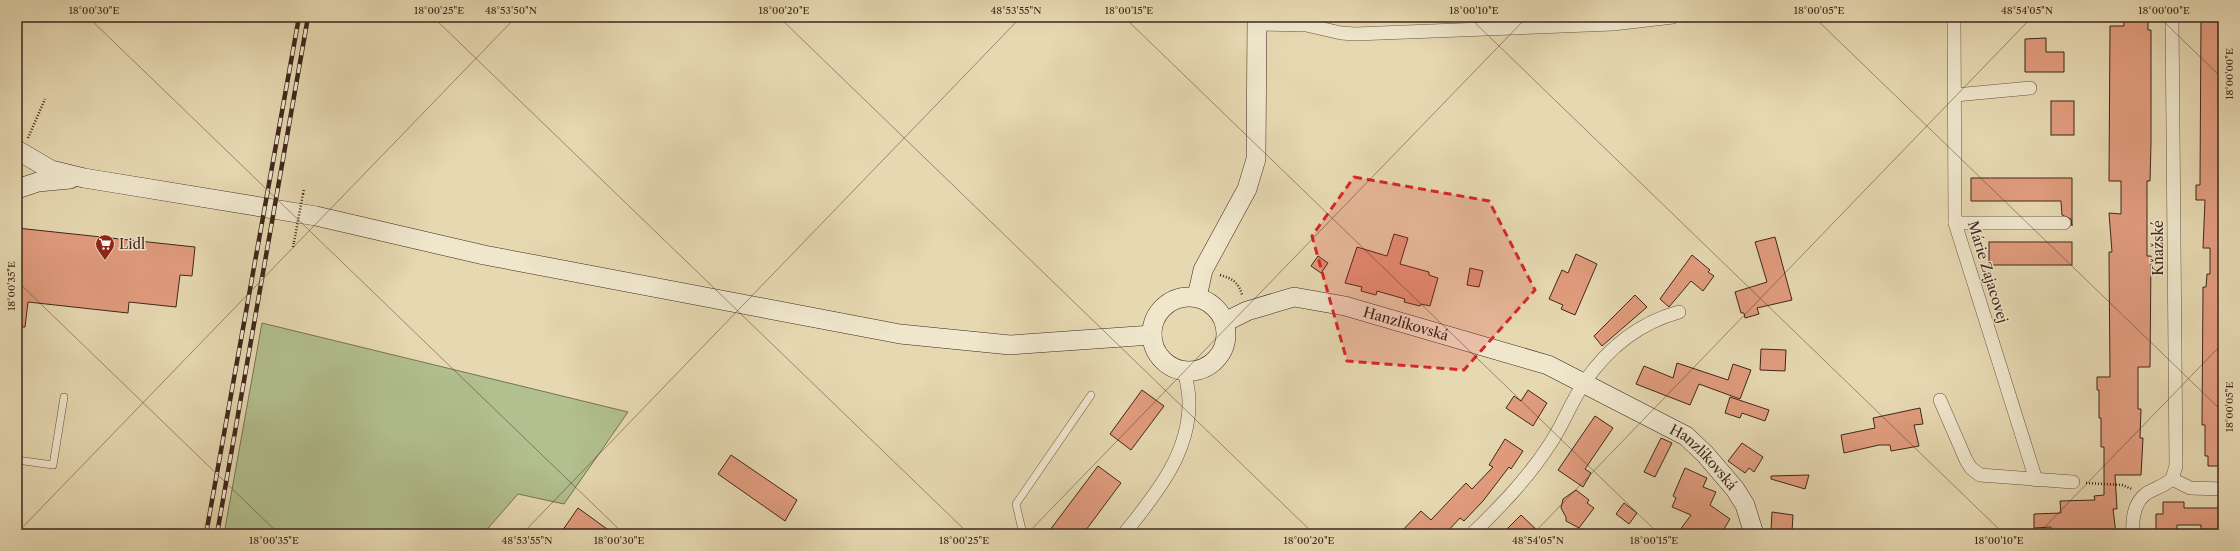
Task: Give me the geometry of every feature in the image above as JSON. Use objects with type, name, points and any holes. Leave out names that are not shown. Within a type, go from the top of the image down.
[{"type":"street","points":[[1197,297],[1203,270],[1247,189],[1256,159],[1258,20],[1306,25],[1341,33],[1355,34],[1613,24],[1673,17]]},
{"type":"street","name":"Márie Zajacovej","points":[[1954,17],[1955,223],[2036,480]]},
{"type":"street","name":"Kňažské","points":[[2172,17],[2176,466],[2172,479]]},
{"type":"street","points":[[1955,94],[2030,88]]},
{"type":"street","points":[[22,147],[51,170],[84,178],[316,216],[484,255],[900,334],[1010,345],[1152,335]]},
{"type":"street","points":[[17,189],[38,182],[84,178]]},
{"type":"street","points":[[1955,223],[2064,222]]},
{"type":"street","points":[[1186,296],[1197,297],[1208,301],[1217,308],[1225,322],[1227,332],[1225,343],[1218,357],[1206,367],[1184,371],[1165,363],[1154,346],[1152,335],[1155,319],[1165,305],[1175,299],[1186,296]]},
{"type":"street","name":"Hanzlíkovská","points":[[1225,322],[1247,311],[1294,297],[1345,306],[1548,365],[1686,436],[1705,454],[1735,489],[1745,505],[1754,534]]},
{"type":"street","points":[[1472,534],[1518,489],[1550,444],[1584,384],[1611,349],[1657,318],[1679,312]]},
{"type":"street","points":[[1124,534],[1162,486],[1184,442],[1189,401],[1184,371]]},
{"type":"street","points":[[1940,400],[1971,468],[1980,475],[2073,482]]},
{"type":"street","points":[[2133,534],[2132,517],[2146,494],[2164,486],[2172,479],[2190,488],[2223,489]]},
{"type":"lane","points":[[1023,534],[1016,504],[1091,395]]},
{"type":"lane","points":[[17,460],[53,465],[64,397]]},
{"type":"path","points":[[22,147],[28,139],[45,99]]},
{"type":"path","points":[[293,247],[304,189]]},
{"type":"path","points":[[1203,270],[1233,279],[1240,288],[1247,311]]},
{"type":"path","points":[[2073,482],[2122,485],[2146,494]]},
{"type":"highlighted area","points":[[1354,177],[1489,201],[1535,290],[1464,370],[1347,361],[1312,236]]},
{"type":"green space","points":[[262,323],[628,412],[564,504],[518,494],[483,534],[224,534]]},
{"type":"building","points":[[2123,17],[2148,18],[2148,30],[2151,30],[2150,181],[2147,181],[2147,256],[2151,256],[2150,367],[2138,367],[2138,409],[2141,409],[2140,438],[2143,438],[2141,475],[2115,475],[2117,509],[2113,509],[2116,534],[2051,534],[2051,527],[2034,528],[2034,514],[2061,513],[2060,501],[2095,500],[2094,496],[2104,495],[2104,447],[2101,447],[2101,418],[2099,418],[2099,390],[2097,390],[2097,377],[2110,377],[2109,252],[2112,252],[2109,213],[2121,214],[2121,181],[2109,181],[2110,26],[2124,26]]},
{"type":"building","points":[[2223,17],[2223,466],[2208,466],[2208,456],[2205,456],[2205,425],[2202,425],[2203,287],[2206,287],[2207,274],[2210,274],[2210,248],[2203,248],[2205,200],[2196,200],[2196,185],[2200,185],[2201,18]]},
{"type":"building","points":[[2046,38],[2046,52],[2064,52],[2064,72],[2025,72],[2025,39]]},
{"type":"building","points":[[2051,101],[2074,101],[2074,135],[2051,135]]},
{"type":"building","points":[[1971,178],[2072,178],[2072,226],[2071,219],[2062,215],[2061,201],[1971,201]]},
{"type":"building","name":"Lidl","points":[[17,228],[195,247],[192,276],[180,275],[176,307],[129,302],[128,313],[28,302],[25,327],[17,327]]},
{"type":"building","points":[[1394,234],[1408,238],[1400,264],[1429,272],[1429,275],[1438,278],[1430,306],[1421,304],[1420,306],[1404,302],[1405,299],[1377,291],[1376,295],[1361,291],[1362,287],[1345,283],[1357,247],[1387,256]]},
{"type":"building","points":[[1775,237],[1792,300],[1757,308],[1759,314],[1745,318],[1744,313],[1741,313],[1735,292],[1767,282],[1755,242]]},
{"type":"building","points":[[1989,242],[2072,242],[2072,265],[1989,265]]},
{"type":"building","points":[[1576,254],[1597,264],[1575,315],[1561,309],[1563,305],[1549,299],[1562,270],[1568,273]]},
{"type":"building","points":[[1692,255],[1710,270],[1708,272],[1714,276],[1703,291],[1691,281],[1669,307],[1660,299]]},
{"type":"building","points":[[1318,256],[1328,263],[1321,273],[1311,266]]},
{"type":"building","points":[[1470,268],[1483,271],[1479,287],[1467,285]]},
{"type":"building","points":[[1635,295],[1647,307],[1602,346],[1594,336]]},
{"type":"building","points":[[1761,349],[1786,350],[1785,371],[1760,370]]},
{"type":"building","points":[[1677,363],[1728,380],[1733,364],[1751,370],[1740,399],[1699,384],[1690,405],[1636,384],[1644,366],[1673,378]]},
{"type":"building","points":[[1142,390],[1164,406],[1131,450],[1110,434]]},
{"type":"building","points":[[1528,390],[1547,403],[1533,426],[1506,408],[1514,396],[1521,401]]},
{"type":"building","points":[[1730,397],[1769,410],[1765,421],[1742,413],[1740,418],[1725,413]]},
{"type":"building","points":[[1920,408],[1923,424],[1914,425],[1919,446],[1891,451],[1890,445],[1879,445],[1844,453],[1841,435],[1875,428],[1873,418]]},
{"type":"building","points":[[1595,416],[1613,428],[1585,469],[1591,473],[1583,487],[1558,470]]},
{"type":"building","points":[[1661,438],[1672,443],[1655,477],[1644,472]]},
{"type":"building","points":[[1505,439],[1523,451],[1511,469],[1509,467],[1483,501],[1464,521],[1460,518],[1445,534],[1399,534],[1421,511],[1431,520],[1466,483],[1472,489],[1493,467],[1489,465]]},
{"type":"building","points":[[1742,443],[1763,457],[1754,472],[1749,468],[1745,473],[1728,461]]},
{"type":"building","points":[[731,455],[797,500],[785,521],[718,474]]},
{"type":"building","points":[[1098,466],[1121,483],[1083,534],[1047,534]]},
{"type":"building","points":[[1685,468],[1707,478],[1703,487],[1716,492],[1710,505],[1730,519],[1721,534],[1677,534],[1691,515],[1672,507],[1676,498],[1673,496]]},
{"type":"building","points":[[1809,475],[1805,489],[1771,479],[1771,476]]},
{"type":"building","points":[[1576,490],[1589,500],[1587,503],[1594,508],[1579,528],[1566,521],[1566,517],[1561,508],[1563,499]]},
{"type":"building","points":[[2163,502],[2184,502],[2184,508],[2223,508],[2223,534],[2201,533],[2201,525],[2177,525],[2177,534],[2156,534],[2156,514],[2163,514]]},
{"type":"building","points":[[1624,503],[1637,513],[1629,524],[1616,514]]},
{"type":"building","points":[[578,508],[614,534],[560,534]]},
{"type":"building","points":[[1772,512],[1793,515],[1792,532],[1771,531]]},
{"type":"building","points":[[1521,515],[1541,534],[1502,534]]},
{"type":"railway","points":[[206,534],[299,17]]},
{"type":"railway","points":[[217,534],[308,17]]},
{"type":"place","name":"Lidl","points":[[105,261]]}]
